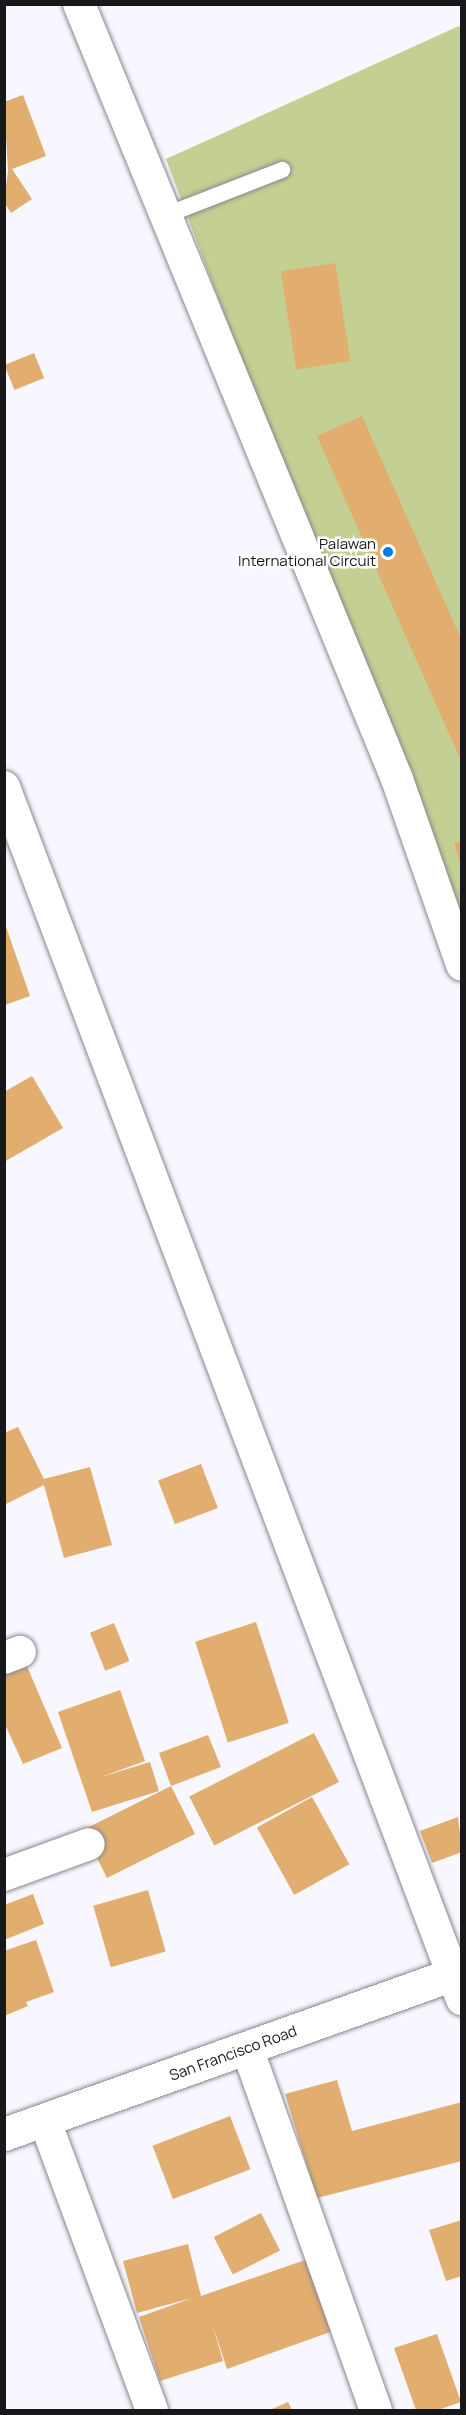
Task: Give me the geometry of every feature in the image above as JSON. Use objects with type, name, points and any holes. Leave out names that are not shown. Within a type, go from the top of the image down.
[{"type":"street","points":[[79,4],[164,216],[397,779],[462,965]]},
{"type":"street","points":[[4,787],[458,1981]]},
{"type":"street","points":[[4,1875],[89,1844]]},
{"type":"street","name":"San Francisco Road","points":[[4,2134],[247,2048],[458,1981]]},
{"type":"street","points":[[247,2048],[376,2410]]},
{"type":"street","points":[[45,2121],[152,2410]]},
{"type":"lane","points":[[164,216],[282,170]]},
{"type":"green space","name":"Palawan International Circuit","points":[[459,26],[461,28],[461,945],[166,159]]},
{"type":"building","points":[[23,95],[46,156],[12,169],[32,199],[11,213],[4,202],[8,171],[4,102]]},
{"type":"building","points":[[335,263],[350,361],[296,369],[281,272]]},
{"type":"building","points":[[34,353],[44,378],[14,390],[4,365]]},
{"type":"building","points":[[362,416],[462,641],[462,763],[317,436]]},
{"type":"building","points":[[462,841],[462,865],[461,865],[454,843]]},
{"type":"building","points":[[5,924],[30,996],[5,1005]]},
{"type":"building","points":[[32,1076],[63,1128],[4,1162],[4,1092]]},
{"type":"building","points":[[18,1427],[44,1479],[90,1467],[112,1545],[64,1558],[44,1485],[4,1505],[4,1433]]},
{"type":"building","points":[[201,1464],[218,1508],[175,1524],[158,1480]]},
{"type":"building","points":[[256,1622],[289,1723],[228,1743],[195,1642]]},
{"type":"building","points":[[114,1623],[129,1661],[105,1671],[90,1633]]},
{"type":"building","points":[[23,1657],[62,1748],[23,1764],[4,1722],[4,1665]]},
{"type":"building","points":[[120,1690],[145,1761],[101,1777],[150,1762],[159,1791],[92,1812],[58,1712]]},
{"type":"building","points":[[314,1733],[339,1782],[214,1846],[189,1797]]},
{"type":"building","points":[[208,1735],[221,1767],[171,1786],[159,1753]]},
{"type":"building","points":[[171,1786],[195,1834],[107,1878],[83,1830]]},
{"type":"building","points":[[312,1797],[349,1864],[294,1895],[257,1828]]},
{"type":"building","points":[[458,1817],[462,1852],[432,1863],[420,1831]]},
{"type":"building","points":[[148,1890],[166,1952],[111,1967],[93,1906]]},
{"type":"building","points":[[33,1894],[44,1924],[4,1940],[4,1905]]},
{"type":"building","points":[[36,1940],[54,1992],[26,2002],[28,2006],[4,2016],[4,1951]]},
{"type":"building","points":[[337,2080],[352,2131],[462,2102],[462,2161],[317,2198],[285,2094]]},
{"type":"building","points":[[230,2116],[250,2169],[173,2199],[153,2146]]},
{"type":"building","points":[[261,2213],[280,2250],[233,2274],[214,2237]]},
{"type":"building","points":[[462,2220],[462,2276],[446,2281],[429,2230]]},
{"type":"building","points":[[188,2244],[201,2296],[308,2259],[333,2331],[227,2369],[213,2326],[223,2361],[160,2381],[139,2317],[192,2298],[137,2313],[123,2261]]},
{"type":"building","points":[[437,2334],[461,2402],[438,2410],[416,2410],[394,2348]]},
{"type":"building","points":[[288,2402],[292,2410],[270,2410]]},
{"type":"place","name":"Palawan International Circuit","points":[[388,552]]}]
